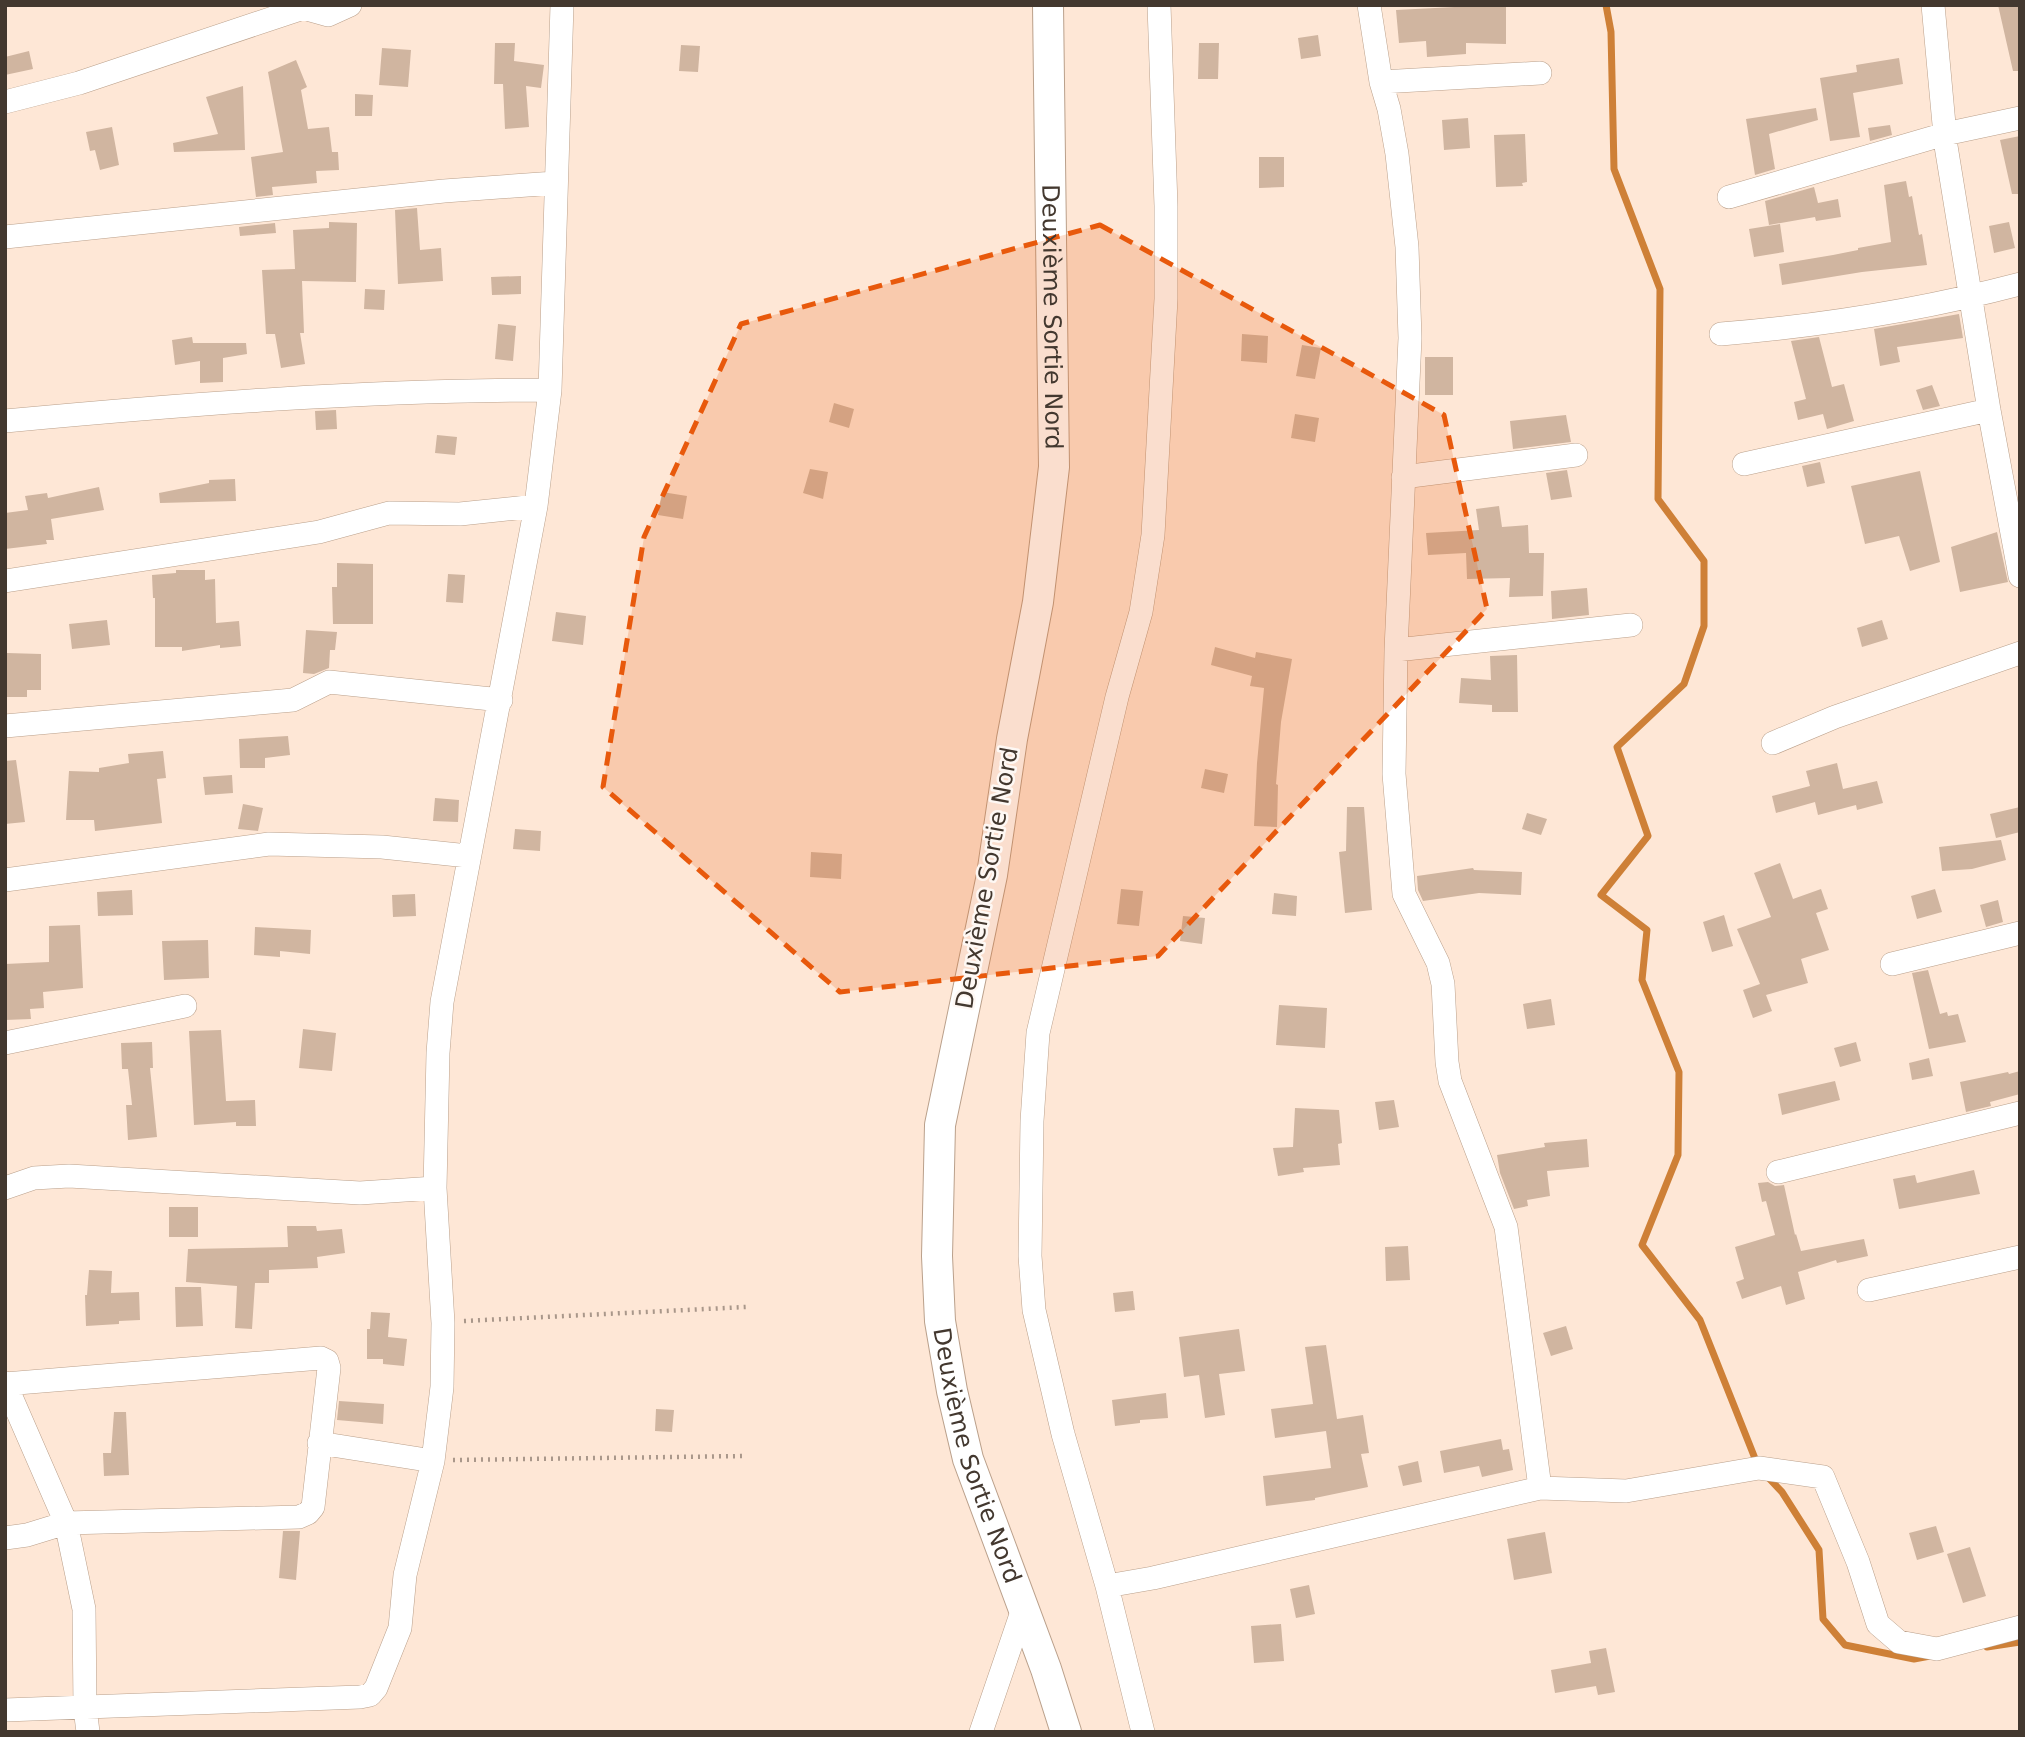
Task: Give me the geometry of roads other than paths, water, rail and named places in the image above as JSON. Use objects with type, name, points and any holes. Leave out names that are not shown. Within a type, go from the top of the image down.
[{"type":"main road","name":"Deuxième Sortie Nord","points":[[1048,5],[1054,467],[1038,602],[1012,739],[992,875],[940,1125],[937,1256],[940,1321],[952,1391],[968,1459],[1046,1668],[1066,1732]]},
{"type":"street","points":[[5,102],[79,83],[303,8],[327,10],[350,5]]},
{"type":"street","points":[[5,1710],[370,1695],[376,1688],[400,1628],[405,1575],[433,1461],[442,1387],[443,1322],[435,1188],[442,1002],[537,506],[550,390],[562,5]]},
{"type":"street","points":[[1143,1732],[1108,1586],[1063,1434],[1034,1310],[1031,1256],[1032,1121],[1038,1033],[1117,697],[1141,612],[1153,535],[1166,286],[1159,5]]},
{"type":"street","points":[[1369,5],[1381,82],[1389,108],[1397,154],[1407,247],[1410,338],[1396,650],[1394,774],[1404,894],[1438,963],[1443,984],[1450,1081],[1506,1227],[1539,1488]]},
{"type":"street","points":[[1933,5],[1945,134],[1989,410],[2010,460],[2020,576]]},
{"type":"street","points":[[1381,82],[1541,73]]},
{"type":"street","points":[[1729,197],[1945,134],[2020,118]]},
{"type":"street","points":[[5,237],[444,191],[555,183]]},
{"type":"street","points":[[1721,334],[1779,329],[1971,297],[2020,284]]},
{"type":"street","points":[[5,421],[262,399],[458,390],[550,390]]},
{"type":"street","points":[[1744,464],[1989,410]]},
{"type":"street","points":[[1403,477],[1576,455]]},
{"type":"street","points":[[5,581],[319,532],[389,513],[460,514],[537,506]]},
{"type":"street","points":[[1396,650],[1631,625]]},
{"type":"street","points":[[1773,743],[1835,716],[2020,653]]},
{"type":"street","points":[[5,726],[293,700],[330,682],[501,700]]},
{"type":"street","points":[[5,880],[270,844],[382,846],[468,856]]},
{"type":"street","points":[[1892,964],[2020,933]]},
{"type":"street","points":[[5,1042],[185,1006]]},
{"type":"street","points":[[1778,1172],[2020,1113]]},
{"type":"street","points":[[5,1188],[34,1178],[69,1176],[360,1193],[435,1188]]},
{"type":"street","points":[[1869,1290],[2020,1257]]},
{"type":"street","points":[[5,1538],[27,1535],[66,1522],[299,1517],[308,1513],[313,1507],[330,1368],[327,1361],[321,1358],[5,1384],[66,1522],[84,1609],[85,1708],[88,1732]]},
{"type":"street","points":[[319,1443],[433,1461]]},
{"type":"street","points":[[1108,1586],[1153,1578],[1539,1488],[1626,1491],[1759,1468],[1823,1477],[1858,1562],[1878,1625],[1899,1642],[1937,1648],[2020,1627]]},
{"type":"street","points":[[981,1732],[1023,1609]]},
{"type":"waterway","points":[[1606,5],[1611,32],[1614,169],[1660,289],[1658,499],[1704,561],[1704,626],[1684,684],[1617,747],[1648,836],[1601,895],[1647,930],[1642,980],[1679,1072],[1678,1155],[1642,1245],[1700,1320],[1758,1466]]},
{"type":"waterway","points":[[1766,1475],[1782,1492],[1819,1550],[1823,1619],[1845,1645],[1914,1659],[1930,1656]]},
{"type":"waterway","points":[[1987,1647],[2020,1642]]}]
